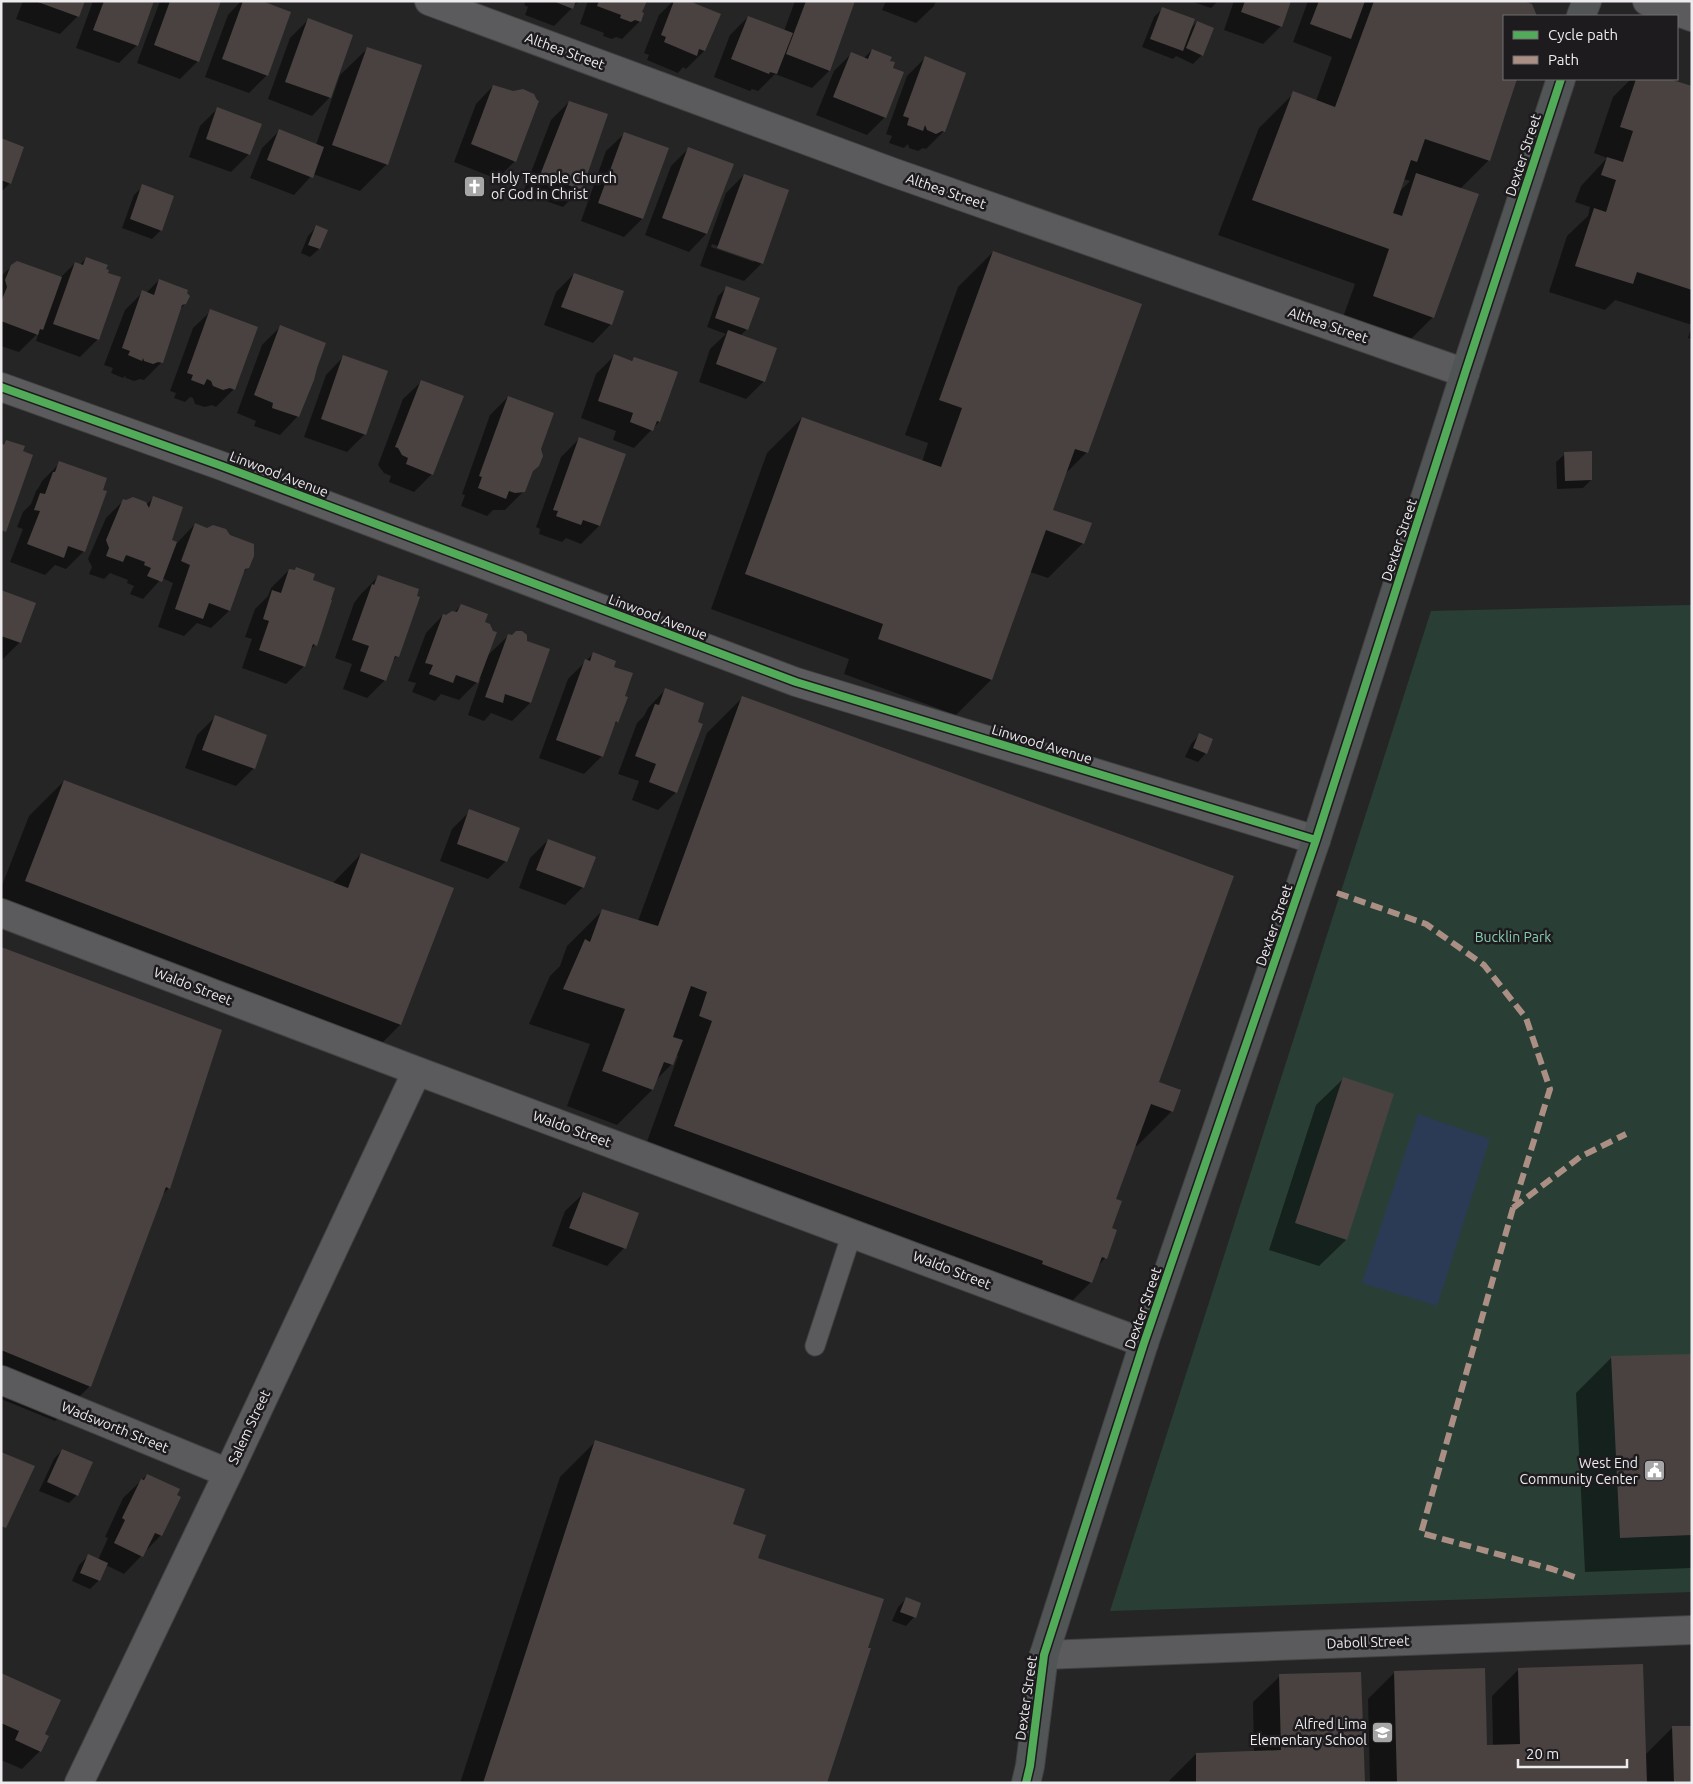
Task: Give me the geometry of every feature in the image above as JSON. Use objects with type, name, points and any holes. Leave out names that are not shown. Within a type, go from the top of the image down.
[{"type":"street","name":"Althea Street","points":[[429,1],[892,172],[1465,373]]},
{"type":"street","points":[[1582,15],[1586,1]]},
{"type":"street","points":[[1647,1],[1692,17]]},
{"type":"street","name":"Dexter Street","points":[[1026,1777],[1044,1655],[1144,1343],[1316,840],[1561,80]]},
{"type":"street","name":"Linwood Avenue","points":[[1,387],[222,466],[796,682],[1316,840]]},
{"type":"street","name":"Waldo Street","points":[[1,913],[1144,1343]]},
{"type":"street","name":"Salem Street","points":[[79,1783],[228,1473],[416,1070]]},
{"type":"street","name":"Wadsworth Street","points":[[1,1380],[228,1473]]},
{"type":"street","name":"Daboll Street","points":[[1044,1655],[1692,1630]]},
{"type":"lane","points":[[815,1346],[852,1233]]},
{"type":"green space","name":"Bucklin Park","points":[[1692,605],[1692,1592],[1110,1611],[1431,611]]},
{"type":"water","points":[[1418,1114],[1490,1139],[1437,1306],[1362,1283]]},
{"type":"building","points":[[35,1],[85,1],[79,17]]},
{"type":"building","points":[[104,1],[154,1],[138,46],[93,30]]},
{"type":"building","points":[[170,1],[221,1],[199,62],[154,45]]},
{"type":"building","points":[[243,1],[262,1],[291,12],[268,76],[222,59]]},
{"type":"building","points":[[553,1],[576,1],[573,9]]},
{"type":"building","points":[[599,1],[647,1],[642,12],[644,13],[641,22],[635,20],[631,22],[620,18],[621,15],[597,6]]},
{"type":"building","points":[[674,1],[689,1],[721,14],[705,51],[699,49],[697,56],[664,42],[666,37],[661,35]]},
{"type":"building","points":[[806,1],[855,1],[830,71],[786,54]]},
{"type":"building","points":[[1245,1],[1291,1],[1282,27],[1241,12]]},
{"type":"building","points":[[1319,1],[1365,1],[1351,39],[1310,24]]},
{"type":"building","points":[[1374,1],[1523,1],[1532,4],[1537,15],[1503,15],[1503,80],[1517,80],[1490,161],[1425,139],[1417,162],[1411,160],[1393,213],[1402,216],[1416,173],[1479,194],[1434,318],[1373,296],[1389,249],[1252,200],[1293,91],[1335,107]]},
{"type":"building","points":[[1162,7],[1195,19],[1183,51],[1150,39]]},
{"type":"building","points":[[748,16],[793,33],[777,74],[770,72],[769,74],[731,59]]},
{"type":"building","points":[[308,18],[353,35],[331,98],[285,82]]},
{"type":"building","points":[[1197,21],[1214,28],[1203,56],[1186,48]]},
{"type":"building","points":[[367,47],[422,65],[388,165],[332,145]]},
{"type":"building","points":[[872,49],[892,57],[890,61],[895,62],[893,68],[904,72],[886,118],[833,97],[851,52],[868,59]]},
{"type":"building","points":[[925,56],[966,73],[945,132],[942,131],[936,134],[927,130],[925,125],[923,131],[907,125],[909,118],[903,116]]},
{"type":"building","points":[[1636,80],[1672,80],[1692,86],[1692,290],[1637,272],[1633,284],[1575,266],[1594,208],[1606,212],[1616,180],[1601,175],[1607,157],[1623,162],[1633,131],[1620,127]]},
{"type":"building","points":[[493,85],[513,91],[523,89],[534,94],[539,101],[516,162],[471,144]]},
{"type":"building","points":[[569,101],[608,114],[582,190],[540,175]]},
{"type":"building","points":[[217,107],[262,124],[250,155],[206,139]]},
{"type":"building","points":[[279,129],[324,147],[313,178],[267,160]]},
{"type":"building","points":[[624,132],[669,148],[643,219],[598,203]]},
{"type":"building","points":[[1,138],[24,147],[11,184],[1,180]]},
{"type":"building","points":[[688,147],[734,164],[707,234],[662,218]]},
{"type":"building","points":[[744,174],[789,190],[763,264],[717,248]]},
{"type":"building","points":[[142,184],[174,196],[162,231],[130,219]]},
{"type":"building","points":[[316,225],[328,230],[320,249],[308,245]]},
{"type":"building","points":[[993,251],[1142,304],[1088,453],[1075,449],[1053,510],[1092,523],[1084,544],[1046,530],[992,680],[878,639],[883,624],[745,574],[802,417],[941,467],[962,408],[939,400]]},
{"type":"building","points":[[86,257],[108,265],[106,269],[109,270],[108,273],[121,277],[99,340],[53,324],[75,262],[83,265]]},
{"type":"building","points":[[17,261],[62,277],[43,330],[40,329],[38,335],[1,321],[1,302],[7,287],[5,280],[11,265]]},
{"type":"building","points":[[574,273],[624,291],[612,325],[561,307]]},
{"type":"building","points":[[159,279],[188,290],[187,293],[190,296],[186,304],[182,305],[163,363],[153,364],[144,361],[143,358],[142,361],[128,355],[130,351],[122,348],[142,290],[154,295]]},
{"type":"building","points":[[726,286],[760,298],[748,330],[715,318]]},
{"type":"building","points":[[210,309],[258,327],[235,390],[230,388],[223,390],[213,386],[211,381],[207,379],[204,385],[191,380],[193,375],[187,373]]},
{"type":"building","points":[[280,325],[326,343],[299,417],[272,408],[273,403],[254,395]]},
{"type":"building","points":[[728,330],[777,348],[765,382],[716,364]]},
{"type":"building","points":[[614,354],[632,361],[634,357],[678,372],[660,422],[657,421],[653,431],[630,422],[633,413],[598,401]]},
{"type":"building","points":[[343,355],[388,371],[366,435],[321,419]]},
{"type":"building","points":[[421,380],[464,396],[433,475],[406,464],[408,458],[402,455],[398,448],[395,447]]},
{"type":"building","points":[[508,396],[554,413],[541,449],[543,456],[539,466],[533,471],[525,492],[515,493],[509,491],[506,499],[478,488],[482,477],[479,476]]},
{"type":"building","points":[[579,437],[626,454],[600,526],[583,520],[581,525],[556,516],[558,511],[553,510]]},
{"type":"building","points":[[6,440],[25,446],[23,451],[33,455],[6,532],[1,530],[1,443],[4,445]]},
{"type":"building","points":[[1592,451],[1592,480],[1565,481],[1564,452]]},
{"type":"building","points":[[59,461],[107,478],[103,490],[107,491],[85,552],[68,546],[64,558],[27,544],[40,511],[34,510],[40,493],[45,494]]},
{"type":"building","points":[[153,496],[183,507],[172,540],[177,542],[162,582],[147,576],[151,568],[144,565],[145,562],[126,555],[123,562],[106,556],[109,548],[106,540],[123,499],[126,500],[133,497],[146,502],[149,508]]},
{"type":"building","points":[[195,523],[207,528],[213,525],[226,529],[230,535],[254,544],[254,556],[249,568],[245,569],[230,611],[209,603],[203,619],[175,609],[190,565],[181,561]]},
{"type":"building","points":[[296,567],[315,574],[313,580],[335,588],[317,646],[313,644],[305,667],[259,650],[269,621],[263,619],[272,590],[281,593],[289,569],[295,570]]},
{"type":"building","points":[[378,575],[419,589],[417,596],[420,597],[399,657],[395,656],[386,681],[360,671],[369,646],[352,640],[372,584],[374,585]]},
{"type":"building","points":[[1,590],[36,603],[21,643],[1,636]]},
{"type":"building","points":[[461,604],[488,614],[485,622],[490,624],[493,631],[497,632],[478,683],[456,675],[453,683],[429,674],[433,665],[425,663],[443,614],[446,615],[452,611],[457,612]]},
{"type":"building","points":[[516,631],[522,631],[527,635],[527,641],[550,649],[531,703],[505,694],[503,703],[485,697],[508,634],[512,635]]},
{"type":"building","points":[[593,652],[616,661],[614,667],[633,673],[625,696],[628,697],[618,723],[616,721],[603,757],[556,740],[585,659],[590,661]]},
{"type":"building","points":[[665,688],[704,703],[698,722],[703,724],[677,793],[649,782],[656,764],[635,756],[655,704],[659,705]]},
{"type":"building","points":[[742,696],[1234,876],[1159,1082],[1181,1090],[1173,1112],[1151,1104],[1116,1199],[1122,1201],[1112,1228],[1117,1230],[1107,1259],[1102,1257],[1092,1283],[1042,1264],[1043,1261],[674,1126],[712,1021],[699,1016],[707,992],[691,986],[673,1037],[683,1040],[673,1065],[664,1062],[653,1090],[602,1071],[625,1009],[563,989],[585,939],[590,942],[602,909],[658,926]]},
{"type":"building","points":[[215,715],[267,735],[255,769],[202,750]]},
{"type":"building","points":[[1199,733],[1213,739],[1207,754],[1193,748]]},
{"type":"building","points":[[64,780],[348,888],[361,853],[454,888],[401,1025],[25,881]]},
{"type":"building","points":[[469,809],[520,828],[507,862],[457,844]]},
{"type":"building","points":[[548,839],[596,857],[584,888],[536,870]]},
{"type":"building","points":[[1,947],[222,1030],[170,1189],[166,1187],[91,1387],[1,1350]]},
{"type":"building","points":[[1343,1077],[1394,1094],[1347,1240],[1295,1223]]},
{"type":"building","points":[[583,1192],[639,1213],[626,1249],[569,1228]]},
{"type":"building","name":"West End Community Center","points":[[1692,1354],[1692,1535],[1620,1538],[1611,1356]]},
{"type":"building","points":[[595,1440],[745,1489],[733,1524],[766,1535],[758,1558],[884,1599],[868,1648],[871,1648],[827,1783],[483,1783]]},
{"type":"building","points":[[62,1449],[93,1462],[78,1496],[47,1482]]},
{"type":"building","points":[[1,1452],[35,1466],[6,1528],[1,1526]]},
{"type":"building","points":[[147,1474],[180,1489],[177,1495],[181,1497],[162,1536],[155,1533],[143,1557],[114,1543],[125,1520],[122,1518],[141,1479],[144,1480]]},
{"type":"building","points":[[88,1554],[108,1563],[100,1581],[80,1573]]},
{"type":"building","points":[[906,1597],[921,1603],[916,1618],[900,1612]]},
{"type":"building","points":[[1643,1664],[1647,1783],[1397,1783],[1394,1671],[1485,1668],[1487,1745],[1520,1744],[1518,1668]]},
{"type":"building","points":[[1361,1672],[1365,1783],[1196,1783],[1196,1753],[1281,1750],[1279,1674]]},
{"type":"building","points":[[1,1673],[61,1700],[45,1734],[49,1736],[41,1752],[15,1740],[19,1731],[1,1723]]},
{"type":"building","points":[[1672,1726],[1692,1726],[1692,1783],[1674,1783]]},
{"type":"marked path","points":[[1337,893],[1426,924],[1484,965],[1526,1018],[1550,1089],[1513,1208],[1421,1533],[1552,1569],[1580,1579]]},
{"type":"marked path","points":[[1513,1208],[1580,1157],[1626,1134]]},
{"type":"cycle path","points":[[1026,1783],[1030,1766],[1044,1655],[1144,1343],[1316,840],[1561,80]]},
{"type":"cycle path","points":[[1,387],[222,466],[796,682],[1316,840]]},
{"type":"place","name":"Holy Temple Church of God in Christ","points":[[475,186]]},
{"type":"place","name":"West End Community Center","points":[[1654,1471]]},
{"type":"place","name":"Alfred Lima Elementary School","points":[[1383,1732]]}]
